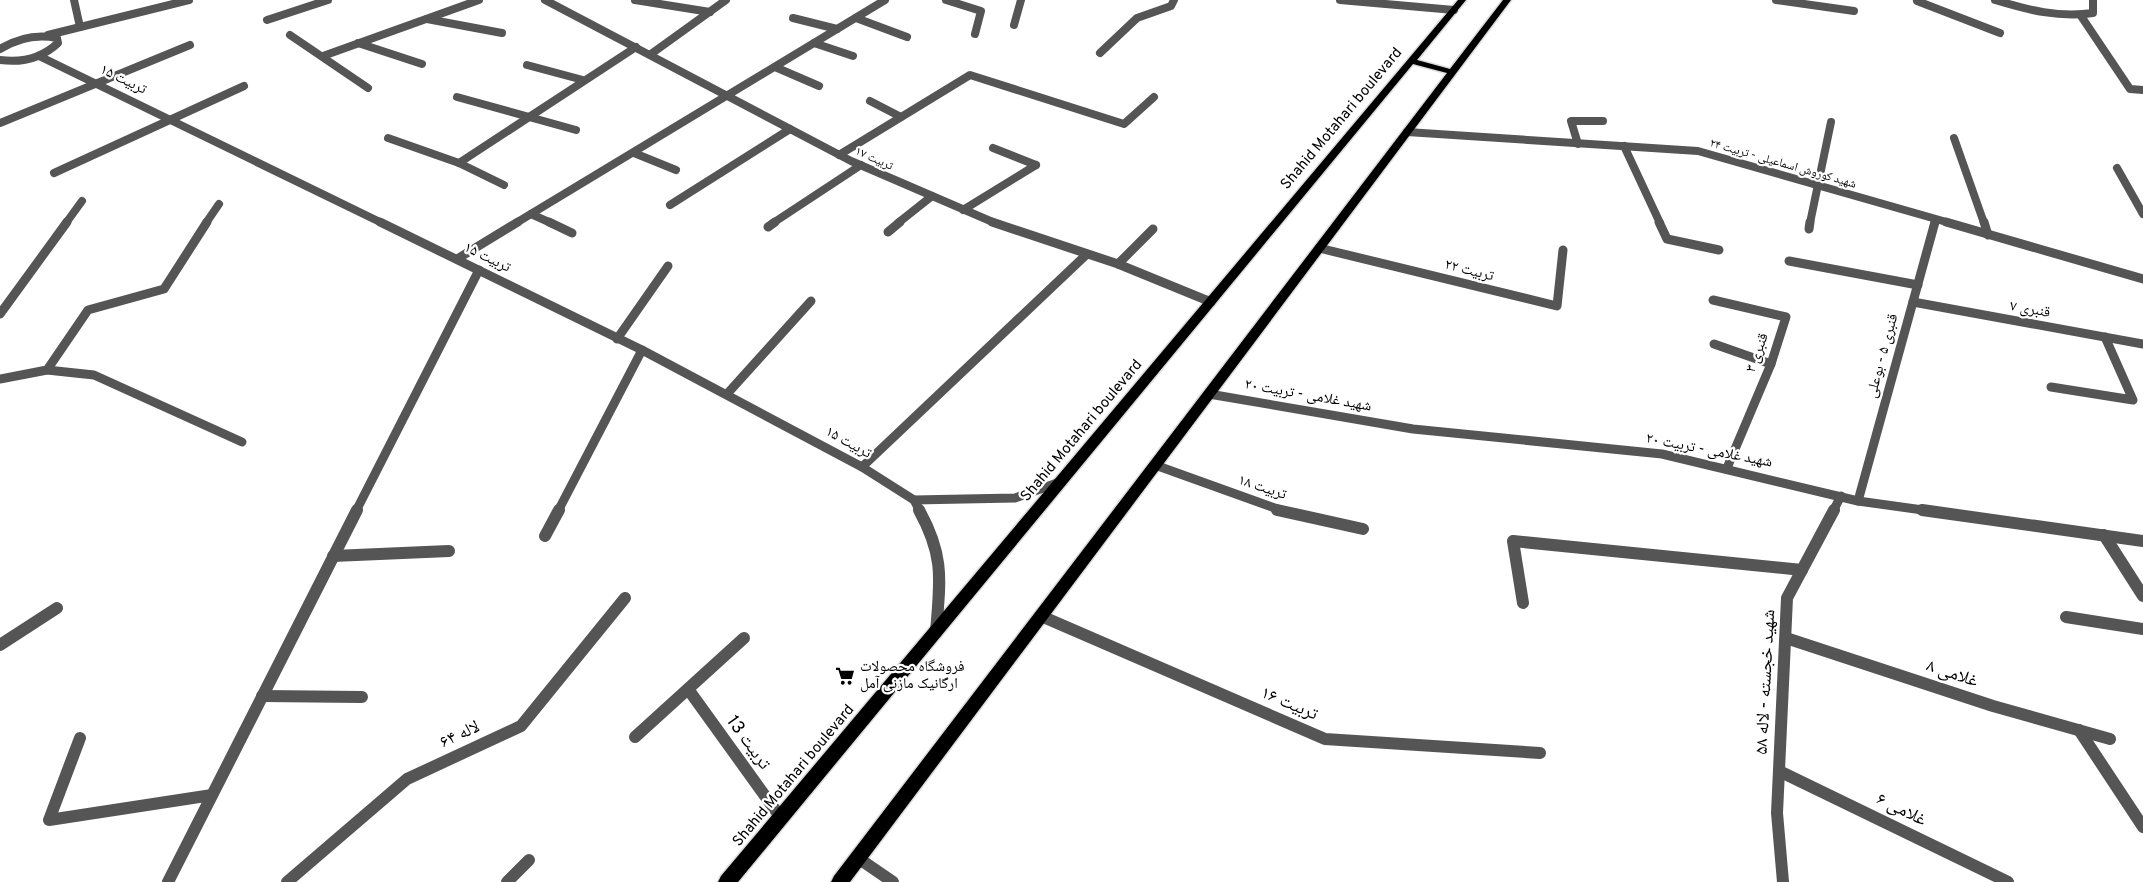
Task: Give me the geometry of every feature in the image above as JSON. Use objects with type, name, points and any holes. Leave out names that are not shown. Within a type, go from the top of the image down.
[{"type":"main road","points":[[840,882],[1507,0]]},
{"type":"main road","name":"Shahid Motahari boulevard","points":[[728,882],[1458,5]]},
{"type":"main road","points":[[1411,61],[1452,72]]},
{"type":"street","points":[[74,0],[80,27]]},
{"type":"street","points":[[0,48],[24,39],[48,36],[190,0]]},
{"type":"street","points":[[267,20],[328,0]]},
{"type":"street","points":[[323,56],[479,0]]},
{"type":"street","name":"تربیت ۱۷","points":[[545,0],[861,165],[996,224],[1118,264],[1211,302]]},
{"type":"street","points":[[635,0],[710,12]]},
{"type":"street","points":[[651,54],[726,0]]},
{"type":"street","points":[[457,259],[885,0]]},
{"type":"street","points":[[946,0],[981,11],[975,34]]},
{"type":"street","points":[[1014,25],[1022,0]]},
{"type":"street","points":[[1100,53],[1137,18],[1171,6],[1174,0]]},
{"type":"street","points":[[1340,0],[1458,5]]},
{"type":"street","points":[[1776,0],[1854,11]]},
{"type":"street","points":[[1919,0],[1916,1],[2000,33]]},
{"type":"street","points":[[1995,0],[2027,10],[2072,17],[2093,13],[2093,0]]},
{"type":"street","points":[[2080,16],[2130,89],[2143,90]]},
{"type":"street","points":[[793,18],[837,29]]},
{"type":"street","points":[[856,18],[907,37]]},
{"type":"street","points":[[426,19],[502,33]]},
{"type":"street","points":[[290,35],[368,88]]},
{"type":"street","points":[[0,60],[24,60],[52,50],[58,43],[57,38],[48,36]]},
{"type":"street","points":[[358,43],[422,64]]},
{"type":"street","points":[[814,43],[853,56]]},
{"type":"street","points":[[0,123],[190,45]]},
{"type":"street","points":[[460,163],[583,80],[636,47]]},
{"type":"street","name":"تربیت ۱۵","points":[[39,56],[642,350],[862,467],[914,500],[928,526],[936,548],[941,575],[936,632]]},
{"type":"street","points":[[527,64],[583,80]]},
{"type":"street","points":[[775,67],[819,86]]},
{"type":"street","points":[[839,154],[970,75],[1124,124],[1154,96]]},
{"type":"street","points":[[54,173],[168,119],[244,86]]},
{"type":"street","points":[[457,97],[576,130]]},
{"type":"street","points":[[870,101],[902,117]]},
{"type":"street","points":[[1578,144],[1571,121],[1603,121]]},
{"type":"street","points":[[1810,229],[1831,122]]},
{"type":"street","points":[[670,205],[790,128]]},
{"type":"street","name":"شهید کوروش اسماعیلی - تربیت ۲۴","points":[[1407,132],[1698,151],[2143,279]]},
{"type":"street","points":[[388,138],[460,163],[504,185]]},
{"type":"street","points":[[1954,138],[1988,235]]},
{"type":"street","points":[[1624,146],[1667,239],[1719,250]]},
{"type":"street","points":[[963,210],[1036,165],[993,148]]},
{"type":"street","points":[[634,153],[676,170]]},
{"type":"street","points":[[768,227],[861,165]]},
{"type":"street","points":[[2117,168],[2143,214]]},
{"type":"street","points":[[888,232],[932,196]]},
{"type":"street","points":[[0,314],[82,201]]},
{"type":"street","points":[[47,370],[88,310],[164,289],[219,204]]},
{"type":"street","points":[[531,214],[572,233]]},
{"type":"street","name":"قنبری ۵ - بوعلی","points":[[1858,501],[1936,220]]},
{"type":"street","points":[[1118,264],[1153,229]]},
{"type":"street","name":"تربیت ۲۲","points":[[1319,248],[1557,306],[1562,250]]},
{"type":"street","points":[[862,467],[1087,254]]},
{"type":"street","points":[[1789,261],[1918,285]]},
{"type":"street","points":[[617,339],[668,266]]},
{"type":"street","points":[[168,882],[479,270]]},
{"type":"street","name":"قنبری ۳","points":[[1713,300],[1786,317],[1771,364],[1727,468]]},
{"type":"street","points":[[727,394],[811,301]]},
{"type":"street","name":"قنبری ۷","points":[[1913,302],[2143,344]]},
{"type":"street","points":[[2051,387],[2133,400],[2105,337]]},
{"type":"street","points":[[1714,344],[1771,364]]},
{"type":"street","points":[[545,536],[642,350]]},
{"type":"street","points":[[0,379],[47,370],[94,374],[242,442]]},
{"type":"street","name":"شهید غلامی - تربیت ۲۰","points":[[1209,394],[1469,437],[1662,454],[1727,468],[1858,501],[2143,541]]},
{"type":"street","name":"تربیت ۱۸","points":[[1155,465],[1272,508],[1363,528]]},
{"type":"street","points":[[914,500],[1015,498],[1061,482]]},
{"type":"street","name":"شهید خجسته - لاله ۵۸","points":[[1783,882],[1777,813],[1787,598],[1841,496]]},
{"type":"street","points":[[2104,535],[2143,596]]},
{"type":"street","points":[[1523,603],[1513,541],[1802,570]]},
{"type":"street","points":[[333,556],[449,551]]},
{"type":"street","name":"لاله ۶۴","points":[[287,882],[407,779],[521,726],[625,598]]},
{"type":"street","points":[[0,645],[57,608]]},
{"type":"street","name":"تربیت ۱۶","points":[[1041,616],[1325,739],[1540,753]]},
{"type":"street","points":[[2066,617],[2143,629]]},
{"type":"street","points":[[635,737],[744,638]]},
{"type":"street","name":"غلامی ۸","points":[[1786,638],[1992,706],[2110,739]]},
{"type":"street","name":"تربیت 13","points":[[688,689],[781,818]]},
{"type":"street","points":[[262,696],[362,697]]},
{"type":"street","points":[[2079,730],[2143,827]]},
{"type":"street","points":[[80,738],[49,820],[212,795]]},
{"type":"street","name":"غلامی ۶","points":[[1779,771],[2008,882]]},
{"type":"street","points":[[858,858],[893,882]]},
{"type":"street","points":[[507,882],[529,860]]},
{"type":"place","name":"فروشگاه محصولات ارگانیک مازنی آمل","points":[[845,676]]}]
